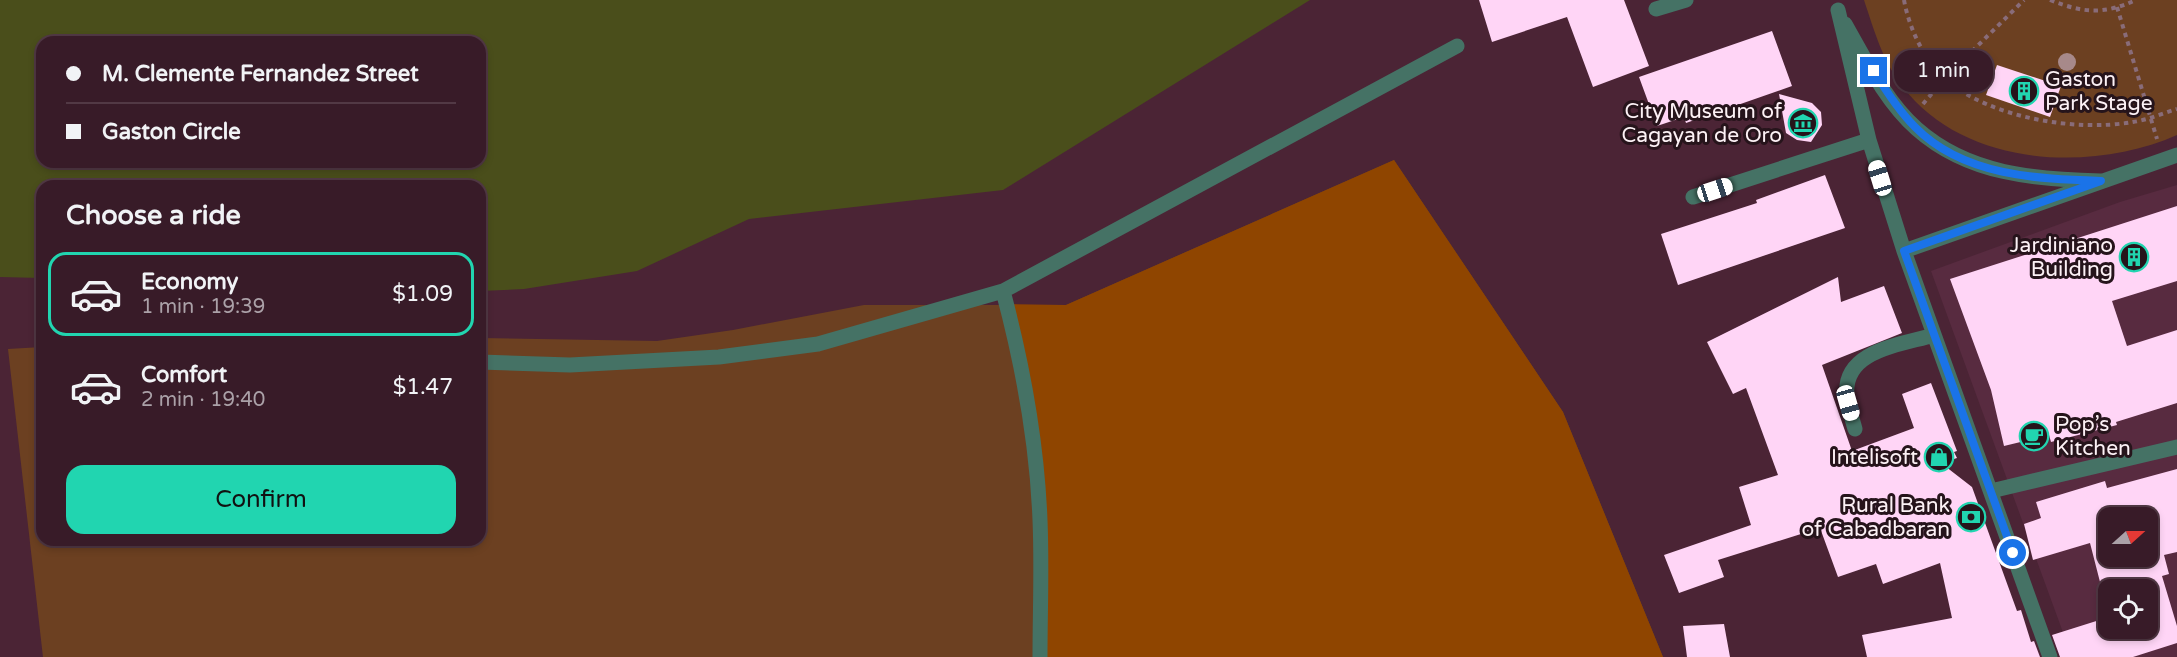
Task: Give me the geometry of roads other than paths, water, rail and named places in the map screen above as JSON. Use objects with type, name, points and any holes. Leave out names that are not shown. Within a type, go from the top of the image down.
[{"type":"street","points":[[1656,9],[1686,0]]},
{"type":"street","points":[[1837,5],[1876,75],[1894,103],[1916,129],[1955,155],[1996,171],[2045,179],[2101,181]]},
{"type":"street","points":[[1837,5],[1869,140],[1904,251],[2050,657]]},
{"type":"street","points":[[486,362],[570,365],[730,356],[818,344],[1003,291],[1457,46]]},
{"type":"street","points":[[1693,197],[1869,140]]},
{"type":"street","points":[[1904,251],[2170,158]]},
{"type":"street","points":[[1003,291],[1021,362],[1033,438],[1040,520],[1040,657]]},
{"type":"street","points":[[1855,429],[1846,396],[1847,382],[1855,365],[1864,356],[1934,335]]},
{"type":"street","points":[[1991,491],[2177,447]]},
{"type":"place","name":"Gaston Park Stage","points":[[2024,91]]},
{"type":"place","name":"City Museum of Cagayan de Oro","points":[[1803,123]]},
{"type":"place","name":"Jardiniano Building","points":[[2134,257]]},
{"type":"place","name":"Pop’s Kitchen","points":[[2034,436]]},
{"type":"place","name":"Intelisoft","points":[[1939,457]]},
{"type":"place","name":"Rural Bank of Cabadbaran","points":[[1971,517]]}]
